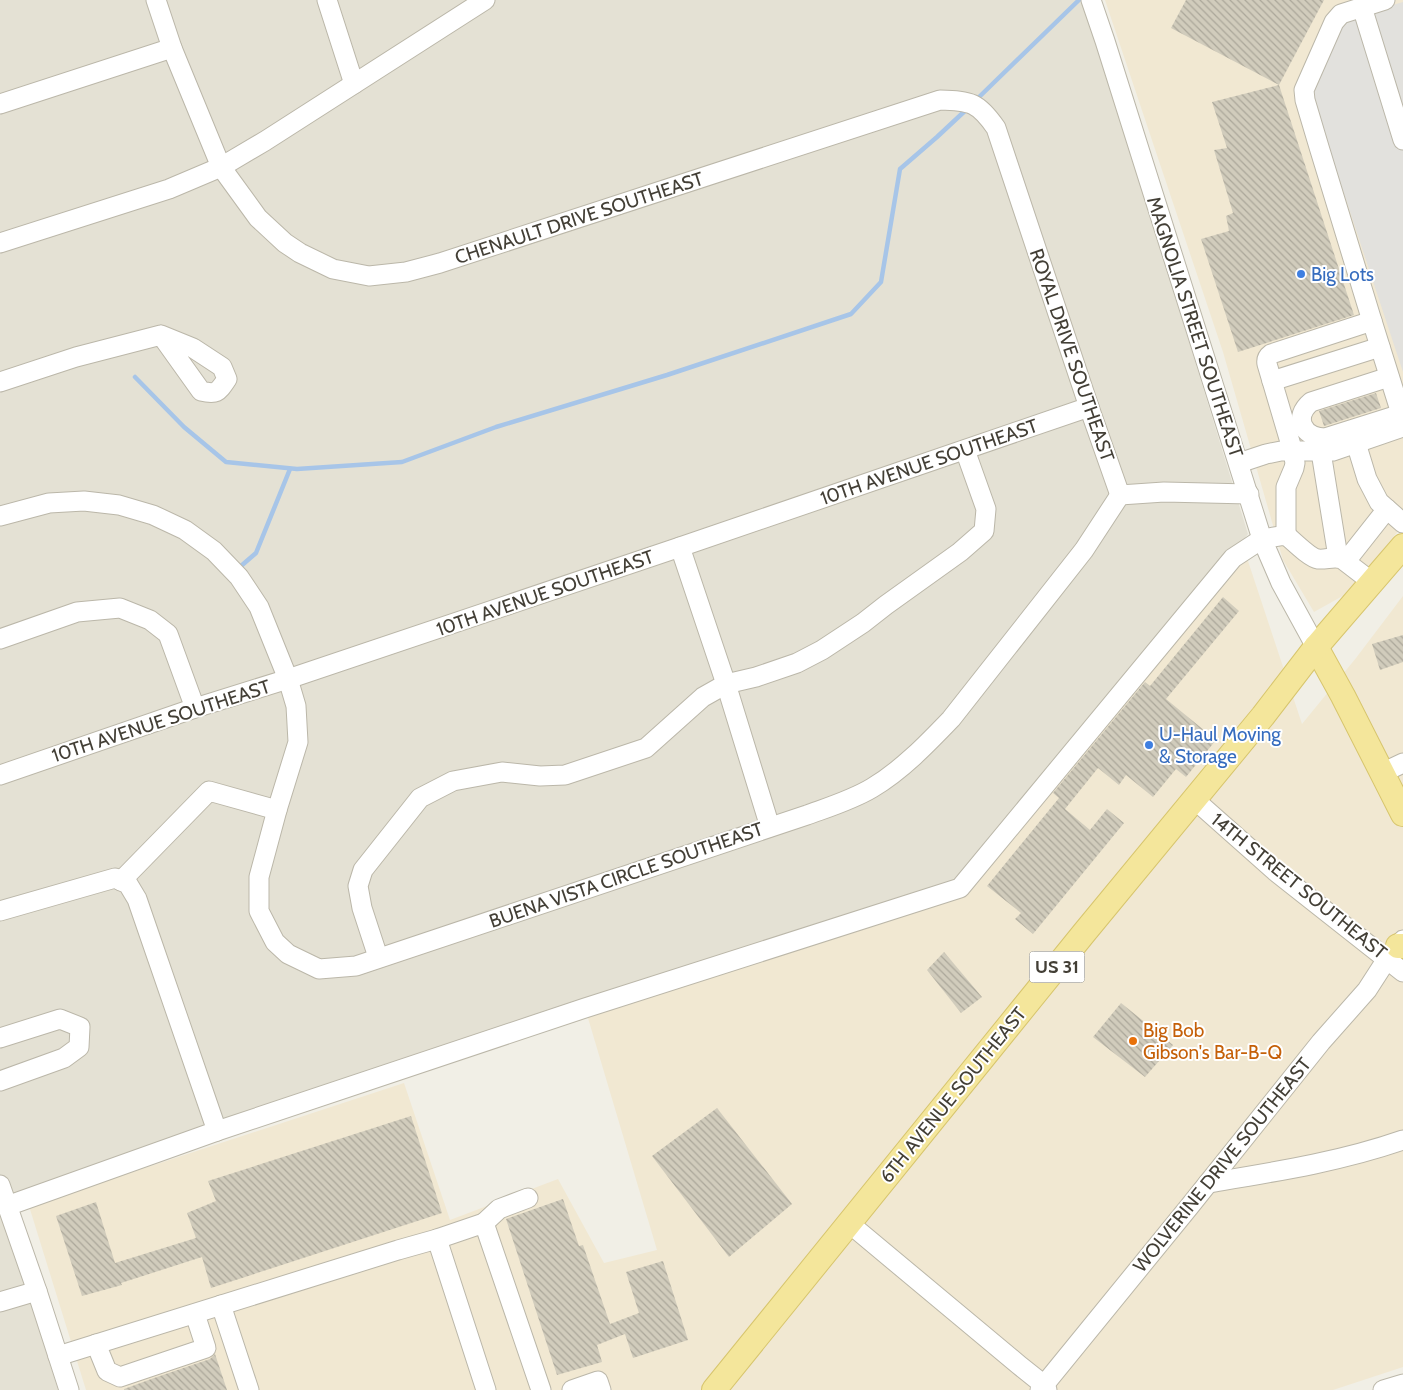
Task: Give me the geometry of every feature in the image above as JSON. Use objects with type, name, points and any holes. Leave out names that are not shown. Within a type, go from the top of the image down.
[{"type":"main road","name":"6TH AVENUE SOUTHEAST","points":[[714,1390],[1072,948],[1195,800],[1316,647],[1403,546]]},
{"type":"main road","points":[[1316,647],[1393,768],[1403,814]]},
{"type":"street","name":"CHENAULT DRIVE SOUTHEAST","points":[[156,0],[172,48],[221,167],[258,218],[285,243],[300,253],[333,269],[369,276],[406,272],[440,263],[940,100],[970,102]]},
{"type":"street","points":[[327,0],[354,84]]},
{"type":"street","points":[[0,243],[169,189],[221,167],[265,141],[485,0]]},
{"type":"street","name":"MAGNOLIA STREET SOUTHEAST","points":[[1091,0],[1262,539],[1281,583],[1316,647]]},
{"type":"street","points":[[1385,0],[1341,14],[1334,22],[1304,90],[1305,100],[1402,420]]},
{"type":"street","points":[[1362,7],[1403,140]]},
{"type":"street","points":[[0,104],[172,48]]},
{"type":"street","name":"ROYAL DRIVE SOUTHEAST","points":[[970,102],[985,112],[996,128],[1089,408],[1120,495]]},
{"type":"street","points":[[1286,535],[1286,487],[1295,463],[1266,359],[1271,354],[1372,321]]},
{"type":"street","points":[[0,382],[76,357],[161,335]]},
{"type":"street","points":[[1272,381],[1380,347]]},
{"type":"street","points":[[1389,377],[1311,402],[1305,407],[1301,418],[1306,430],[1319,438],[1402,420]]},
{"type":"street","name":"10TH AVENUE SOUTHEAST","points":[[0,775],[195,708],[288,679],[680,548],[1089,408]]},
{"type":"street","points":[[1239,463],[1282,451],[1333,451],[1356,443],[1402,420]]},
{"type":"street","points":[[1356,443],[1367,479],[1378,502],[1403,523]]},
{"type":"street","points":[[378,957],[362,908],[358,886],[363,870],[420,798],[453,781],[502,772],[540,776],[565,775],[646,748],[703,697],[726,684],[756,677],[797,663],[822,650],[863,623],[886,604],[960,552],[984,531],[986,509],[965,450]]},
{"type":"street","points":[[1321,452],[1342,559]]},
{"type":"street","points":[[1120,495],[1164,492],[1249,494]]},
{"type":"street","name":"BUENA VISTA CIRCLE SOUTHEAST","points":[[0,516],[49,503],[84,501],[119,505],[153,514],[185,530],[214,551],[239,577],[259,607],[288,679],[296,706],[298,742],[259,877],[259,911],[275,942],[288,954],[319,969],[356,966],[378,957],[840,803],[872,788],[900,768],[951,719],[1078,557],[1120,495]]},
{"type":"street","points":[[1342,559],[1387,509]]},
{"type":"street","points":[[8,1206],[217,1131],[585,1008],[960,888],[1233,558],[1262,539],[1286,535],[1316,559],[1342,559],[1372,582]]},
{"type":"street","points":[[680,548],[726,684],[770,827]]},
{"type":"street","points":[[0,639],[77,612],[120,608],[150,620],[168,634],[195,708]]},
{"type":"street","points":[[121,881],[209,791],[278,810]]},
{"type":"street","name":"14TH STREET SOUTHEAST","points":[[1195,800],[1275,871],[1356,935],[1398,948],[1403,972]]},
{"type":"street","points":[[0,911],[115,878],[128,884],[137,899],[217,1131]]},
{"type":"street","name":"WOLVERINE DRIVE SOUTHEAST","points":[[1044,1388],[1321,1042],[1367,990],[1398,948]]},
{"type":"street","points":[[0,1038],[60,1019],[80,1027],[79,1047],[64,1058],[0,1081]]},
{"type":"street","points":[[1208,1183],[1307,1166],[1381,1148],[1403,1140]]},
{"type":"street","points":[[0,1185],[69,1390]]},
{"type":"street","points":[[58,1356],[437,1239],[484,1223],[499,1209],[528,1198]]},
{"type":"street","points":[[484,1223],[540,1390]]},
{"type":"street","points":[[850,1224],[1044,1388]]},
{"type":"street","points":[[437,1239],[486,1390]]},
{"type":"street","points":[[0,1302],[37,1291]]},
{"type":"street","points":[[222,1305],[249,1390]]},
{"type":"street","points":[[96,1344],[107,1370],[120,1377],[206,1348],[195,1314]]},
{"type":"street","points":[[1383,1390],[1403,1384]]},
{"type":"street","points":[[572,1390],[599,1386]]},
{"type":"shaded area","points":[[0,0],[1084,0],[1248,534],[961,887],[0,1198]]},
{"type":"shaded area","points":[[1105,0],[1403,0],[1403,525],[1348,593],[1314,612],[1283,560],[1223,352]]},
{"type":"shaded area","points":[[1403,2],[1403,372],[1310,91],[1346,19]]},
{"type":"shaded area","points":[[1246,555],[1302,724],[1356,658],[1403,596],[1403,1367],[1333,1390],[86,1390],[29,1206],[404,1083],[450,1220],[558,1179],[604,1263],[657,1250],[585,1008],[960,887]]},
{"type":"shaded area","points":[[0,1212],[32,1306],[58,1390],[0,1390]]},
{"type":"building","points":[[1186,0],[1324,0],[1279,85],[1171,28]]},
{"type":"building","points":[[1279,85],[1354,315],[1238,352],[1201,239],[1229,231],[1226,216],[1233,213],[1214,150],[1227,148],[1212,102]]},
{"type":"building","points":[[1376,393],[1381,408],[1324,426],[1319,411]]},
{"type":"building","points":[[1223,597],[1239,611],[1166,699],[1216,740],[1186,777],[1176,769],[1153,797],[1126,775],[1119,785],[1098,768],[1065,809],[1090,830],[1107,809],[1124,823],[1033,934],[1015,919],[1021,913],[987,886],[1059,798],[1053,793],[1145,682],[1150,686]]},
{"type":"building","points":[[1403,635],[1403,662],[1380,670],[1372,644]]},
{"type":"building","points":[[944,952],[982,997],[961,1013],[927,970]]},
{"type":"building","name":"Big Bob Gibson's Bar-B-Q","points":[[1121,1003],[1173,1045],[1145,1077],[1093,1037]]},
{"type":"building","points":[[717,1108],[792,1204],[729,1257],[652,1156]]},
{"type":"building","points":[[411,1116],[442,1213],[211,1288],[202,1257],[121,1283],[122,1285],[82,1296],[56,1216],[96,1202],[115,1263],[196,1238],[187,1213],[216,1201],[208,1181]]},
{"type":"building","points":[[563,1199],[579,1246],[583,1245],[610,1324],[639,1313],[626,1272],[663,1261],[688,1340],[633,1358],[625,1334],[597,1345],[602,1362],[557,1375],[506,1219]]},
{"type":"building","points":[[215,1354],[227,1390],[124,1390],[210,1359]]},
{"type":"waterway","points":[[976,100],[1079,0]]},
{"type":"waterway","points":[[135,377],[184,427],[226,462],[297,469],[402,462],[496,427],[667,375],[851,314],[881,282],[900,169],[967,109]]},
{"type":"waterway","points":[[241,566],[256,553],[290,469]]},
{"type":"place","name":"Big Lots","points":[[1301,274]]},
{"type":"place","name":"U-Haul Moving & Storage","points":[[1149,745]]},
{"type":"place","name":"Big Bob Gibson's Bar-B-Q","points":[[1133,1041]]}]
